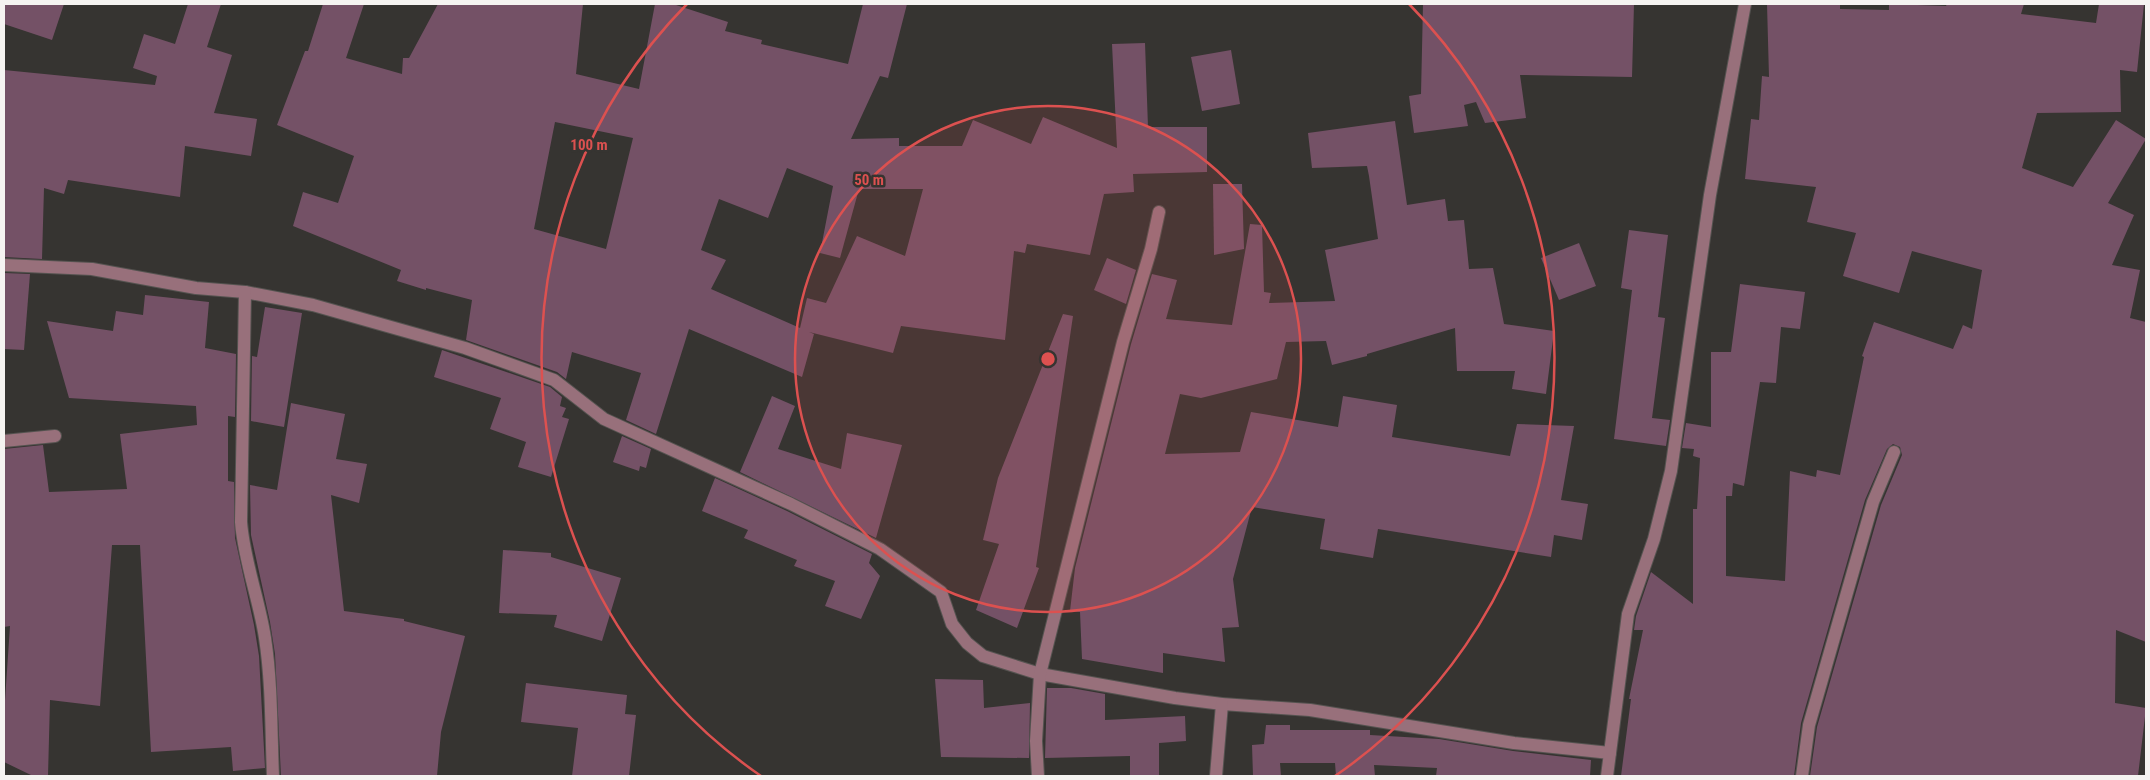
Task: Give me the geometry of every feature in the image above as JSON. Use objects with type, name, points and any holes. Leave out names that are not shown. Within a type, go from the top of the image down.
[{"type":"street","points":[[1607,776],[1628,614],[1654,539],[1670,471],[1710,195],[1746,4]]},
{"type":"street","points":[[1038,776],[1036,742],[1040,674],[1123,342],[1151,249],[1159,212]]},
{"type":"street","points":[[4,265],[92,269],[196,288],[245,292],[313,305],[465,348],[554,380],[604,420],[791,504],[880,549],[940,592],[952,624],[967,643],[983,656],[1040,674],[1175,698],[1222,704],[1310,710],[1514,743],[1610,753]]},
{"type":"street","points":[[245,292],[243,547],[265,638],[270,692],[273,776]]},
{"type":"street","points":[[4,440],[55,436]]},
{"type":"street","points":[[1802,776],[1809,725],[1873,502],[1894,452]]},
{"type":"street","points":[[1216,776],[1222,704]]},
{"type":"building","points":[[4,4],[64,4],[52,40],[4,24]]},
{"type":"building","points":[[188,4],[221,4],[207,47],[232,55],[214,113],[257,119],[251,156],[185,146],[180,197],[68,180],[64,194],[44,188],[42,259],[4,257],[4,70],[155,85],[157,76],[133,68],[144,34],[175,44]]},
{"type":"building","points":[[323,4],[364,4],[346,58],[402,74],[403,58],[409,58],[438,4],[583,4],[576,74],[639,89],[655,4],[673,4],[728,22],[725,31],[762,40],[761,44],[848,64],[863,4],[907,4],[888,78],[880,76],[851,139],[899,138],[899,146],[962,146],[973,120],[1031,144],[1043,117],[1117,148],[1112,44],[1145,43],[1148,127],[1207,127],[1207,172],[1133,174],[1134,192],[1104,194],[1090,255],[1027,244],[1025,253],[1014,251],[1005,340],[901,326],[893,353],[809,332],[814,334],[802,377],[689,329],[656,434],[626,420],[641,373],[572,352],[566,379],[557,372],[466,340],[472,300],[426,288],[426,290],[397,281],[401,270],[293,226],[303,192],[338,203],[354,156],[277,125],[305,51],[308,51]],"holes":[[[555,122],[633,138],[606,249],[534,229]],[[787,168],[833,186],[820,253],[840,258],[859,189],[923,189],[905,256],[857,236],[826,303],[807,298],[800,328],[711,289],[726,260],[701,250],[719,199],[768,218]]]},
{"type":"building","points":[[1423,4],[1634,4],[1632,77],[1520,75],[1526,118],[1485,123],[1476,102],[1464,105],[1468,126],[1414,133],[1409,96],[1421,94]]},
{"type":"building","points":[[1767,4],[1840,4],[1840,9],[1889,10],[1889,4],[1946,6],[1947,4],[2024,4],[2021,14],[2096,23],[2099,4],[2144,4],[2137,72],[2120,70],[2121,112],[2037,113],[2022,168],[2073,187],[2116,120],[2146,139],[2108,203],[2134,215],[2112,265],[2140,270],[2130,318],[2146,322],[2146,642],[2116,630],[2115,703],[2146,708],[2138,776],[1810,776],[1817,727],[1881,505],[1902,455],[1900,447],[1893,444],[1887,449],[1865,500],[1801,723],[1794,776],[1621,776],[1631,699],[1629,699],[1643,630],[1634,630],[1636,616],[1651,572],[1693,604],[1693,509],[1697,509],[1700,458],[1693,456],[1694,449],[1682,448],[1686,423],[1711,427],[1711,352],[1731,352],[1740,284],[1805,292],[1800,329],[1781,327],[1776,383],[1760,382],[1744,486],[1733,483],[1732,496],[1726,496],[1726,576],[1785,581],[1790,471],[1816,477],[1817,470],[1840,475],[1864,357],[1862,356],[1874,322],[1953,349],[1963,325],[1972,329],[1982,270],[1912,251],[1899,293],[1843,276],[1856,233],[1807,222],[1816,187],[1745,179],[1751,119],[1759,120],[1762,76],[1769,77]]},
{"type":"building","points":[[1231,50],[1240,104],[1202,111],[1191,57]]},
{"type":"building","points":[[1395,121],[1407,205],[1445,199],[1448,221],[1464,220],[1469,269],[1493,268],[1504,324],[1554,331],[1546,394],[1512,389],[1515,371],[1457,371],[1455,328],[1332,365],[1326,341],[1286,342],[1277,379],[1201,398],[1180,394],[1165,454],[1240,452],[1251,412],[1338,427],[1343,396],[1397,405],[1392,437],[1510,456],[1517,424],[1574,426],[1561,500],[1588,504],[1582,540],[1554,535],[1551,557],[1378,529],[1373,558],[1320,549],[1325,519],[1252,507],[1233,579],[1239,627],[1222,628],[1225,662],[1163,653],[1163,673],[1082,659],[1080,612],[1070,611],[1075,568],[1131,344],[1152,274],[1177,280],[1166,319],[1232,325],[1250,224],[1262,225],[1264,292],[1271,293],[1269,303],[1335,301],[1325,250],[1378,239],[1369,176],[1367,166],[1312,168],[1308,133]]},
{"type":"building","points":[[1213,184],[1242,184],[1244,249],[1214,255]]},
{"type":"building","points":[[1629,230],[1668,235],[1658,317],[1665,318],[1652,418],[1670,420],[1666,446],[1614,439],[1632,290],[1621,288]]},
{"type":"building","points":[[1579,243],[1596,286],[1559,300],[1541,258]]},
{"type":"building","points":[[1107,258],[1136,270],[1126,304],[1094,290]]},
{"type":"building","points":[[4,273],[30,274],[24,350],[4,349]]},
{"type":"building","points":[[145,295],[209,302],[205,348],[236,354],[235,417],[228,416],[228,481],[234,482],[235,538],[259,656],[265,768],[233,771],[231,747],[151,752],[140,545],[112,545],[100,706],[50,700],[48,776],[33,776],[4,762],[4,715],[10,626],[4,627],[4,449],[43,445],[49,492],[127,489],[120,434],[197,425],[196,406],[69,398],[47,321],[113,331],[116,311],[143,315]]},
{"type":"building","points":[[265,307],[302,313],[284,427],[251,421],[252,356],[257,357]]},
{"type":"building","points":[[1063,314],[1073,316],[1036,567],[1039,568],[1017,628],[976,610],[999,544],[983,540],[998,478]]},
{"type":"building","points":[[442,350],[550,387],[562,397],[560,406],[566,408],[562,417],[569,419],[551,477],[518,467],[526,442],[490,429],[501,398],[434,377]]},
{"type":"building","points":[[772,396],[795,406],[778,449],[841,469],[847,433],[902,445],[876,538],[740,472]]},
{"type":"building","points":[[291,403],[345,414],[336,459],[367,464],[359,503],[331,495],[344,611],[404,619],[404,621],[465,636],[441,732],[437,776],[281,776],[275,654],[251,535],[250,485],[277,490]]},
{"type":"building","points":[[622,436],[651,449],[646,468],[640,466],[639,471],[613,462]]},
{"type":"building","points":[[715,478],[787,511],[872,554],[869,563],[880,576],[861,619],[825,606],[835,581],[794,566],[797,560],[744,538],[748,530],[702,511]]},
{"type":"building","points":[[503,550],[551,553],[551,557],[621,578],[602,641],[554,627],[557,615],[499,613]]},
{"type":"building","points":[[935,679],[983,680],[984,708],[1030,703],[1029,758],[941,757]]},
{"type":"building","points":[[526,683],[627,695],[625,714],[636,715],[629,776],[572,776],[578,728],[521,722]]},
{"type":"building","points":[[1047,688],[1071,688],[1105,694],[1105,720],[1185,716],[1186,741],[1159,743],[1159,776],[1130,776],[1130,756],[1045,758]]},
{"type":"building","points":[[1266,725],[1290,725],[1290,730],[1370,730],[1370,735],[1439,739],[1513,751],[1591,760],[1590,776],[1436,776],[1437,768],[1374,765],[1375,776],[1336,776],[1335,763],[1280,763],[1281,776],[1253,776],[1252,745],[1264,744]]}]
